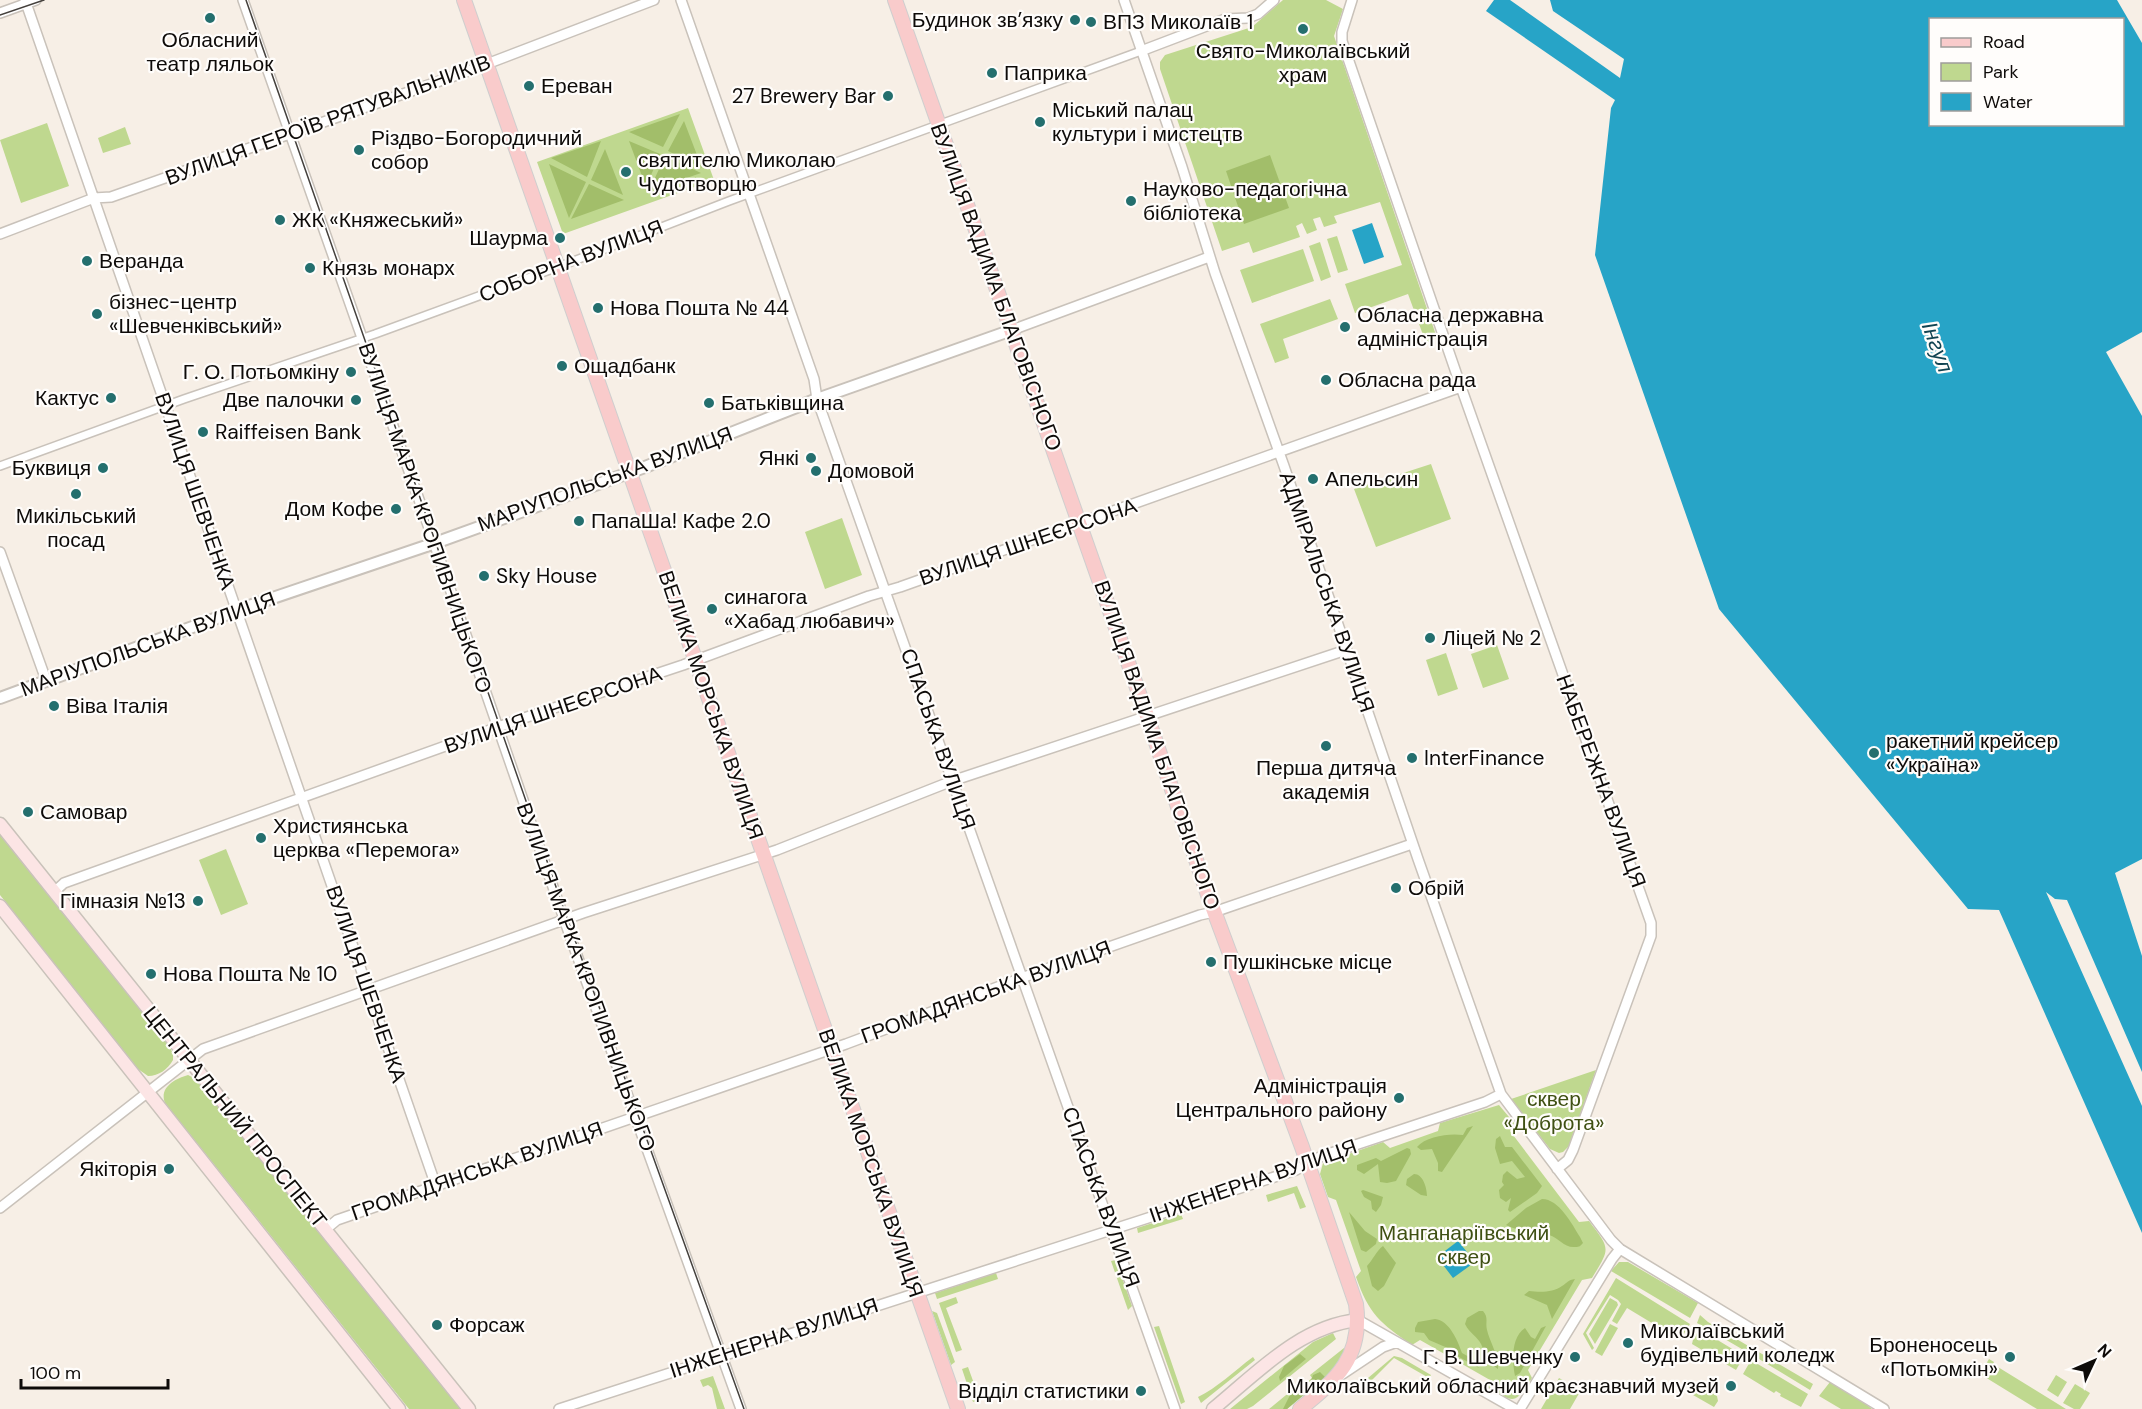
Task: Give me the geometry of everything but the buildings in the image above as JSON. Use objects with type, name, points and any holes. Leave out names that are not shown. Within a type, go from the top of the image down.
[{"type":"main road","name":"ВЕЛИКА МОРСЬКА ВУЛИЦЯ","points":[[464,0],[958,1409]]},
{"type":"main road","name":"ВУЛИЦЯ ВАДИМА БЛАГОВІСНОГО","points":[[895,0],[1214,912],[1307,1164],[1356,1304],[1358,1320]]},
{"type":"main road","name":"ЦЕНТРАЛЬНИЙ ПРОСПЕКТ","points":[[0,824],[470,1409]]},
{"type":"main road","points":[[0,906],[399,1409]]},
{"type":"main road","points":[[1213,1409],[1300,1339],[1326,1327],[1358,1320],[1351,1355],[1334,1380],[1300,1409]]},
{"type":"street","name":"ВУЛИЦЯ МАРКА КРОПИВНИЦЬКОГО","points":[[243,0],[435,543],[565,920],[741,1409]]},
{"type":"street","name":"ВУЛИЦЯ ГЕРОЇВ РЯТУВАЛЬНИКІВ","points":[[0,234],[94,198],[111,197],[486,65],[654,0]]},
{"type":"street","name":"СПАСЬКА ВУЛИЦЯ","points":[[681,0],[952,781],[1176,1409]]},
{"type":"street","name":"АДМІРАЛЬСЬКА ВУЛИЦЯ","points":[[1124,0],[1182,167],[1209,257],[1501,1094],[1557,1169]]},
{"type":"street","points":[[1141,51],[1225,19],[1248,18],[1258,14],[1274,0]]},
{"type":"street","name":"НАБЕРЕЖНА ВУЛИЦЯ","points":[[1352,0],[1342,32],[1342,41],[1461,387],[1651,923],[1651,936],[1573,1150],[1568,1160],[1557,1169]]},
{"type":"street","points":[[0,13],[29,1]]},
{"type":"street","name":"ВУЛИЦЯ ШЕВЧЕНКА","points":[[29,1],[94,198],[436,1186]]},
{"type":"street","name":"СОБОРНА ВУЛИЦЯ","points":[[0,466],[363,338],[558,267],[749,193],[1141,51]]},
{"type":"street","name":"МАРІУПОЛЬСЬКА ВУЛИЦЯ","points":[[0,698],[237,610],[435,543],[629,472],[818,399],[1209,257]]},
{"type":"street","name":"ВУЛИЦЯ ШНЕЄРСОНА","points":[[54,892],[64,883],[301,797],[497,727],[695,661],[1461,387]]},
{"type":"street","points":[[0,552],[46,680]]},
{"type":"street","points":[[0,1208],[188,1059],[208,1047],[565,920],[763,855],[952,781],[1346,650]]},
{"type":"street","name":"ГРОМАДЯНСЬКА ВУЛИЦЯ","points":[[325,1230],[337,1220],[831,1049],[1200,915],[1412,844]]},
{"type":"street","name":"ІНЖЕНЕРНА ВУЛИЦЯ","points":[[559,1409],[1296,1170],[1322,1156],[1485,1102],[1501,1094]]},
{"type":"street","points":[[1557,1169],[1620,1249],[1884,1409]]},
{"type":"street","points":[[1520,1409],[1620,1249]]},
{"type":"street","points":[[1358,1320],[1515,1409]]},
{"type":"street","points":[[1334,1380],[1383,1347],[1397,1342]]},
{"type":"green space","points":[[1283,0],[1326,0],[1343,9],[1334,36],[1437,338],[1426,343],[1408,294],[1355,313],[1345,284],[1402,265],[1380,202],[1334,216],[1337,223],[1324,227],[1320,217],[1313,219],[1317,230],[1307,234],[1302,223],[1296,226],[1300,237],[1253,253],[1249,242],[1222,251],[1160,69],[1160,62],[1165,55],[1252,27]]},
{"type":"green space","points":[[688,108],[714,180],[563,234],[537,162]]},
{"type":"green space","points":[[680,114],[663,147],[629,132]]},
{"type":"green space","points":[[684,121],[702,168],[668,151]]},
{"type":"green space","points":[[47,123],[69,186],[21,203],[0,140]]},
{"type":"green space","points":[[125,127],[131,144],[103,153],[98,138]]},
{"type":"green space","points":[[601,141],[587,177],[551,158]]},
{"type":"green space","points":[[629,141],[660,154],[646,187]]},
{"type":"green space","points":[[605,149],[623,195],[591,180]]},
{"type":"green space","points":[[1270,155],[1289,208],[1244,224],[1226,171]]},
{"type":"green space","points":[[665,156],[701,173],[649,191]]},
{"type":"green space","points":[[549,164],[586,182],[569,218]]},
{"type":"green space","points":[[589,184],[624,200],[571,219]]},
{"type":"green space","points":[[1337,236],[1348,270],[1338,273],[1327,239]]},
{"type":"green space","points":[[1320,242],[1331,277],[1321,281],[1309,246]]},
{"type":"green space","points":[[1303,249],[1314,281],[1252,303],[1240,270]]},
{"type":"green space","points":[[1330,299],[1338,319],[1283,339],[1289,358],[1275,363],[1260,324]]},
{"type":"green space","points":[[1431,464],[1451,519],[1376,547],[1354,489]]},
{"type":"green space","points":[[842,518],[862,575],[825,589],[805,532]]},
{"type":"green space","points":[[1497,645],[1509,679],[1483,688],[1471,654]]},
{"type":"green space","points":[[1446,653],[1458,689],[1438,696],[1426,660]]},
{"type":"green space","points":[[0,835],[169,1045],[173,1060],[163,1071],[148,1076],[138,1069],[0,895]]},
{"type":"green space","points":[[226,849],[248,904],[221,915],[199,860]]},
{"type":"green space","name":"сквер «Доброта»","points":[[1596,1070],[1569,1146],[1559,1153],[1550,1149],[1511,1099]]},
{"type":"green space","points":[[188,1075],[202,1086],[461,1409],[409,1409],[165,1103],[164,1093],[169,1085]]},
{"type":"green space","name":"Манганаріївський сквер","points":[[1499,1105],[1514,1123],[1510,1131],[1579,1222],[1589,1221],[1606,1248],[1592,1278],[1582,1280],[1528,1370],[1532,1378],[1522,1393],[1514,1399],[1504,1397],[1488,1388],[1490,1380],[1420,1340],[1412,1345],[1377,1317],[1366,1300],[1356,1277],[1361,1271],[1336,1200],[1328,1197],[1320,1174],[1323,1163],[1383,1142],[1390,1148],[1438,1131],[1440,1123]]},
{"type":"green space","points":[[1473,1126],[1442,1172],[1438,1171],[1438,1163],[1432,1149],[1421,1150],[1417,1147],[1426,1140],[1438,1136],[1463,1135],[1467,1128]]},
{"type":"green space","points":[[1500,1136],[1505,1147],[1512,1147],[1542,1186],[1537,1193],[1510,1212],[1508,1210],[1511,1198],[1506,1202],[1500,1198],[1499,1190],[1504,1185],[1503,1175],[1507,1171],[1517,1179],[1525,1177],[1512,1161],[1500,1164],[1495,1148],[1496,1139]]},
{"type":"green space","points":[[1407,1148],[1410,1149],[1411,1154],[1396,1181],[1380,1182],[1378,1164],[1364,1174],[1357,1170],[1357,1165],[1376,1158],[1381,1161]]},
{"type":"green space","points":[[1414,1174],[1422,1179],[1427,1196],[1421,1195],[1406,1185],[1407,1179]]},
{"type":"green space","points":[[1297,1186],[1306,1207],[1300,1209],[1294,1193],[1268,1202],[1266,1195]]},
{"type":"green space","points":[[1361,1191],[1383,1197],[1376,1212],[1372,1209],[1371,1201],[1364,1197]]},
{"type":"green space","points":[[1542,1199],[1554,1203],[1564,1213],[1583,1243],[1580,1246],[1571,1247],[1549,1235],[1506,1225],[1526,1208]]},
{"type":"green space","points":[[1349,1212],[1365,1231],[1377,1239],[1376,1244],[1366,1252],[1361,1250]]},
{"type":"green space","points":[[1181,1214],[1183,1219],[1138,1233],[1137,1228]]},
{"type":"green space","points":[[1383,1246],[1396,1263],[1384,1286],[1378,1291],[1372,1286],[1367,1266]]},
{"type":"green space","points":[[1116,1260],[1132,1306],[1128,1310],[1111,1261]]},
{"type":"green space","points":[[1619,1262],[1628,1262],[1698,1303],[1690,1318],[1611,1271]]},
{"type":"green space","points":[[996,1273],[998,1279],[937,1299],[935,1293]]},
{"type":"green space","points":[[1616,1278],[1690,1324],[1680,1340],[1627,1308],[1617,1324],[1612,1321],[1621,1304],[1610,1295],[1586,1333],[1594,1348],[1592,1350],[1583,1334]]},
{"type":"green space","points":[[1575,1279],[1552,1319],[1547,1305],[1524,1295],[1529,1291],[1554,1290]]},
{"type":"green space","points":[[956,1297],[958,1303],[946,1308],[962,1350],[956,1352],[939,1303]]},
{"type":"green space","points":[[1610,1298],[1618,1305],[1595,1344],[1589,1334]]},
{"type":"green space","points":[[932,1311],[937,1313],[955,1362],[951,1365]]},
{"type":"green space","points":[[1483,1311],[1486,1316],[1487,1330],[1496,1354],[1498,1369],[1465,1324],[1467,1318]]},
{"type":"green space","points":[[1700,1315],[1750,1347],[1747,1352],[1697,1323]]},
{"type":"green space","points":[[1435,1319],[1449,1327],[1462,1353],[1471,1358],[1479,1368],[1450,1349],[1429,1340],[1424,1333],[1415,1332],[1418,1322]]},
{"type":"green space","points":[[1610,1324],[1618,1328],[1602,1356],[1595,1352]]},
{"type":"green space","points":[[1159,1326],[1185,1402],[1181,1404],[1154,1327]]},
{"type":"green space","points":[[1546,1326],[1520,1373],[1515,1376],[1513,1357],[1515,1343],[1520,1332],[1525,1328],[1535,1339],[1541,1328]]},
{"type":"green space","points":[[1696,1327],[1744,1356],[1736,1370],[1692,1344]]},
{"type":"green space","points":[[1333,1333],[1336,1339],[1253,1406],[1247,1409],[1230,1409],[1313,1342]]},
{"type":"green space","points":[[1344,1348],[1332,1372],[1287,1409],[1269,1409],[1297,1386],[1299,1389],[1312,1378],[1310,1375]]},
{"type":"green space","points":[[1757,1351],[1813,1384],[1810,1390],[1754,1356]]},
{"type":"green space","points":[[1300,1354],[1306,1359],[1280,1381],[1279,1377],[1284,1366]]},
{"type":"green space","points":[[1394,1356],[1402,1358],[1431,1375],[1429,1378],[1394,1358],[1371,1381],[1368,1378]]},
{"type":"green space","points":[[1253,1357],[1255,1360],[1201,1403],[1198,1397],[1219,1384]]},
{"type":"green space","points":[[1989,1359],[1994,1362],[1993,1364],[2066,1409],[2037,1409],[1980,1374]]},
{"type":"green space","points":[[1751,1360],[1808,1394],[1801,1407],[1743,1374]]},
{"type":"green space","points":[[968,1367],[980,1400],[973,1402],[962,1369]]},
{"type":"green space","points":[[1320,1372],[1325,1377],[1287,1409],[1283,1409],[1291,1393],[1304,1386],[1313,1375]]},
{"type":"green space","points":[[2056,1375],[2067,1382],[2058,1397],[2047,1390]]},
{"type":"green space","points":[[713,1376],[725,1409],[717,1409],[712,1388],[708,1385],[703,1387],[700,1380]]},
{"type":"green space","points":[[1559,1378],[1581,1390],[1570,1409],[1541,1409]]},
{"type":"green space","points":[[1830,1382],[1872,1409],[1841,1409],[1819,1396]]},
{"type":"green space","points":[[2075,1384],[2090,1393],[2080,1409],[2074,1409],[2063,1403]]},
{"type":"green space","points":[[1699,1385],[1717,1396],[1718,1401],[1714,1407],[1693,1395]]},
{"type":"water","name":"Інгул","points":[[1494,0],[1510,0],[1620,78],[1624,59],[1553,11],[1550,0],[2117,0],[2142,43],[2142,332],[2106,352],[2142,416],[2142,859],[2115,873],[2142,956],[2142,1072],[2067,900],[2055,899],[2046,892],[2142,1106],[2142,1233],[1999,910],[1968,909],[1719,609],[1595,255],[1611,108],[1615,100],[1486,11]]},
{"type":"water","points":[[1372,223],[1384,257],[1364,264],[1352,230]]},
{"type":"water","points":[[1458,1241],[1475,1262],[1453,1278],[1437,1257]]},
{"type":"tram line","points":[[0,15],[44,0]]},
{"type":"tram line","points":[[246,0],[562,904],[744,1409]]},
{"type":"place","name":"Обласний театр ляльок","points":[[210,18]]},
{"type":"place","name":"Будинок зв’язку","points":[[1075,20]]},
{"type":"place","name":"ВПЗ Миколаїв 1","points":[[1091,22]]},
{"type":"place","name":"Свято-Миколаївський храм","points":[[1303,29]]},
{"type":"place","name":"Паприка","points":[[992,73]]},
{"type":"place","name":"Ереван","points":[[529,86]]},
{"type":"place","name":"27 Brewery Bar","points":[[888,96]]},
{"type":"place","name":"Міський палац культури і мистецтв","points":[[1040,122]]},
{"type":"place","name":"Різдво-Богородичний собор","points":[[359,150]]},
{"type":"place","name":"святителю Миколаю Чудотворцю","points":[[626,172]]},
{"type":"place","name":"Науково-педагогічна бібліотека","points":[[1131,201]]},
{"type":"place","name":"ЖК «Княжеський»","points":[[280,220]]},
{"type":"place","name":"Шаурма","points":[[560,238]]},
{"type":"place","name":"Веранда","points":[[87,261]]},
{"type":"place","name":"Князь монарх","points":[[310,268]]},
{"type":"place","name":"Нова Пошта № 44","points":[[598,308]]},
{"type":"place","name":"бізнес-центр «Шевченківський»","points":[[97,314]]},
{"type":"place","name":"Обласна державна адміністрація","points":[[1345,327]]},
{"type":"place","name":"Ощадбанк","points":[[562,366]]},
{"type":"place","name":"Г. О. Потьомкіну","points":[[351,372]]},
{"type":"place","name":"Обласна рада","points":[[1326,380]]},
{"type":"place","name":"Кактус","points":[[111,398]]},
{"type":"place","name":"Две палочки","points":[[356,400]]},
{"type":"place","name":"Батьківщина","points":[[709,403]]},
{"type":"place","name":"Raiffeisen Bank","points":[[203,432]]},
{"type":"place","name":"Янкі","points":[[811,458]]},
{"type":"place","name":"Буквиця","points":[[103,468]]},
{"type":"place","name":"Домовой","points":[[816,471]]},
{"type":"place","name":"Апельсин","points":[[1313,479]]},
{"type":"place","name":"Микільський посад","points":[[76,494]]},
{"type":"place","name":"Дом Кофе","points":[[396,509]]},
{"type":"place","name":"ПапаШа! Кафе 2.0","points":[[579,521]]},
{"type":"place","name":"Sky House","points":[[484,576]]},
{"type":"place","name":"синагога «Хабад любавич»","points":[[712,609]]},
{"type":"place","name":"Ліцей № 2","points":[[1430,638]]},
{"type":"place","name":"Віва Італія","points":[[54,706]]},
{"type":"place","name":"Перша дитяча академія","points":[[1326,746]]},
{"type":"place","name":"ракетний крейсер «Україна»","points":[[1874,753]]},
{"type":"place","name":"InterFinance","points":[[1412,758]]},
{"type":"place","name":"Самовар","points":[[28,812]]},
{"type":"place","name":"Християнська церква «Перемога»","points":[[261,838]]},
{"type":"place","name":"Обрій","points":[[1396,888]]},
{"type":"place","name":"Гімназія №13","points":[[198,901]]},
{"type":"place","name":"Пушкінське місце","points":[[1211,962]]},
{"type":"place","name":"Нова Пошта № 10","points":[[151,974]]},
{"type":"place","name":"Адміністрація Центрального району","points":[[1399,1098]]},
{"type":"place","name":"Якіторія","points":[[169,1169]]},
{"type":"place","name":"Форсаж","points":[[437,1325]]},
{"type":"place","name":"Миколаївський будівельний коледж","points":[[1628,1343]]},
{"type":"place","name":"Г. В. Шевченку","points":[[1575,1357]]},
{"type":"place","name":"Броненосець «Потьомкін»","points":[[2010,1357]]},
{"type":"place","name":"Миколаївський обласний краєзнавчий музей","points":[[1731,1386]]},
{"type":"place","name":"Відділ статистики","points":[[1141,1391]]}]
